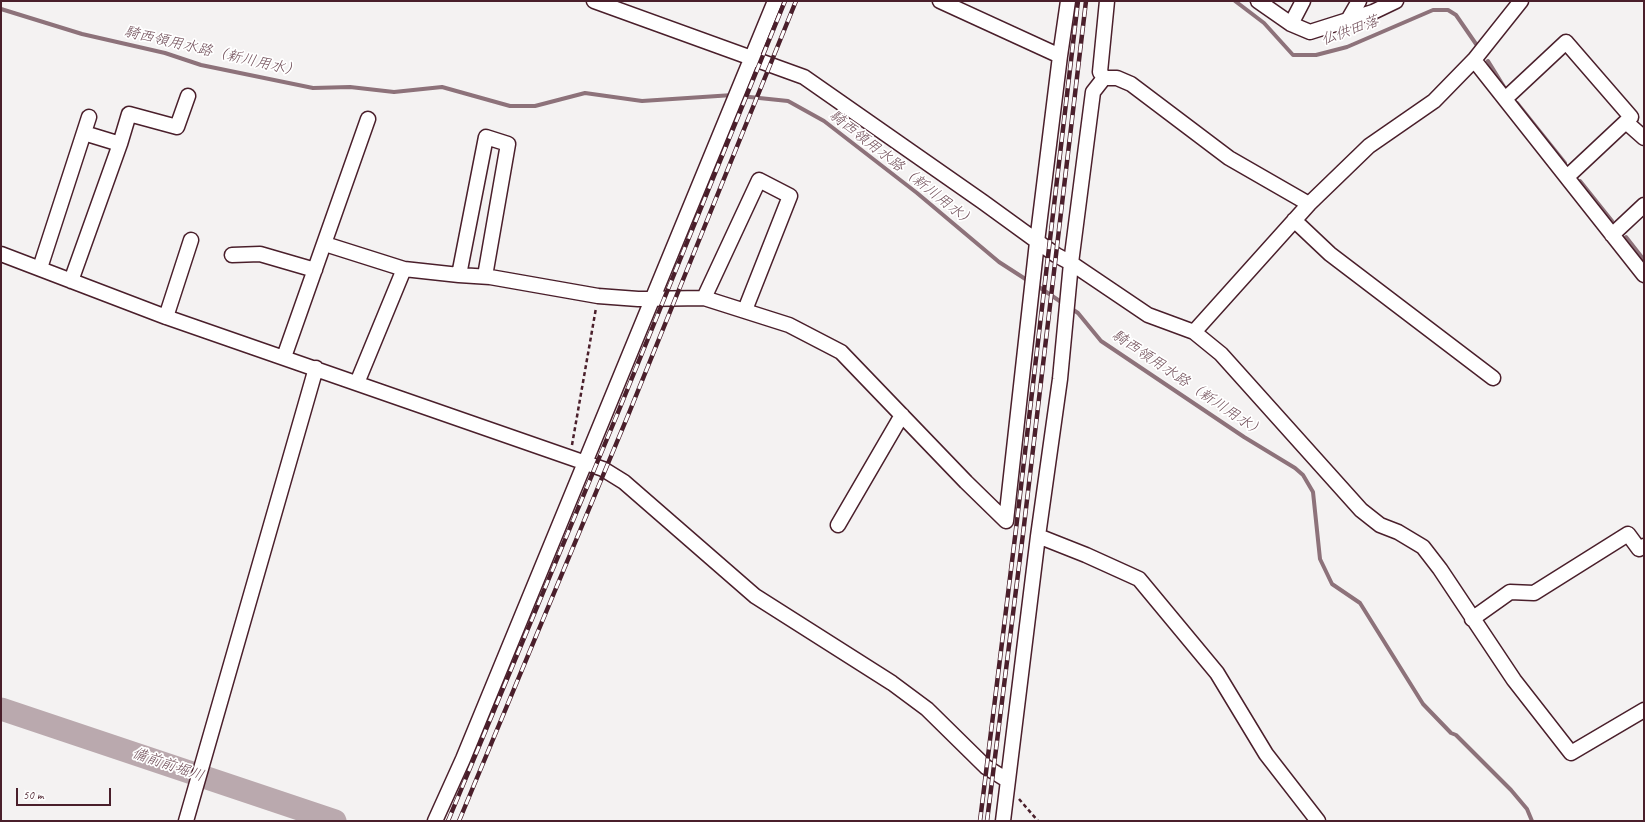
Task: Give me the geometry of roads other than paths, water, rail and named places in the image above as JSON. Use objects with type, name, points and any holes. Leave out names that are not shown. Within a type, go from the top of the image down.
[{"type":"street","points":[[594,1],[804,77],[1056,255],[1071,263],[1148,315],[1194,332],[1221,354],[1361,510],[1380,525],[1398,532],[1423,547],[1440,569],[1514,680],[1570,753],[1644,710]]},
{"type":"street","points":[[435,821],[463,759],[775,1]]},
{"type":"street","points":[[940,1],[1060,56]]},
{"type":"street","points":[[325,244],[404,268],[459,275],[485,276],[598,296],[653,299],[704,298],[789,325],[841,352],[971,487],[1006,521],[1037,242],[1068,1]]},
{"type":"street","points":[[1104,78],[1100,72],[1107,1]]},
{"type":"street","points":[[1258,1],[1291,24],[1310,32],[1373,12],[1396,1]]},
{"type":"street","points":[[1291,24],[1303,1]]},
{"type":"street","points":[[1348,20],[1359,1]]},
{"type":"street","points":[[1194,332],[1308,204],[1368,146],[1434,101],[1474,60],[1521,1]]},
{"type":"street","points":[[1505,98],[1566,42],[1631,117],[1567,177]]},
{"type":"street","points":[[1474,60],[1644,275]]},
{"type":"street","points":[[1104,78],[1117,78],[1131,84],[1229,158],[1308,204]]},
{"type":"street","points":[[1003,821],[1038,536],[1060,379],[1071,263],[1094,92],[1104,78]]},
{"type":"street","points":[[71,281],[120,144],[129,114],[177,127],[188,96]]},
{"type":"street","points":[[40,268],[89,117]]},
{"type":"street","points":[[284,357],[368,119]]},
{"type":"street","points":[[1626,122],[1644,138]]},
{"type":"street","points":[[84,132],[120,144]]},
{"type":"street","points":[[459,275],[486,137],[508,144],[485,276]]},
{"type":"street","points":[[704,298],[759,180],[790,196],[745,310]]},
{"type":"street","points":[[1612,235],[1644,205]]},
{"type":"street","points":[[1294,220],[1330,254],[1494,378]]},
{"type":"street","points":[[166,317],[191,240]]},
{"type":"street","points":[[1,254],[166,317],[357,382],[584,464],[603,469],[624,482],[755,596],[892,683],[927,709],[1006,787]]},
{"type":"street","points":[[232,255],[260,254],[315,270]]},
{"type":"street","points":[[357,382],[404,268]]},
{"type":"street","points":[[186,821],[316,368]]},
{"type":"street","points":[[838,526],[902,415]]},
{"type":"street","points":[[1472,619],[1510,592],[1534,593],[1628,534],[1639,549],[1644,546]]},
{"type":"street","points":[[1038,536],[1086,555],[1139,579],[1217,673],[1266,754],[1318,821]]},
{"type":"waterway","name":"仏供田落","points":[[1235,1],[1264,23],[1293,55],[1316,55],[1347,47],[1433,10],[1448,10],[1456,15],[1476,44]]},
{"type":"waterway","name":"騎西領用水路（新川用水）","points":[[1,9],[82,34],[165,53],[201,65],[313,88],[350,87],[394,92],[442,87],[510,106],[535,106],[585,93],[642,101],[733,95]]},
{"type":"waterway","name":"仏供田落","points":[[1488,61],[1506,90]]},
{"type":"waterway","name":"騎西領用水路（新川用水）","points":[[740,96],[788,101],[824,121],[917,193],[999,262],[1030,282]]},
{"type":"waterway","name":"仏供田落","points":[[1517,103],[1565,163]]},
{"type":"waterway","name":"仏供田落","points":[[1580,181],[1612,221]]},
{"type":"waterway","name":"仏供田落","points":[[1626,237],[1644,260]]},
{"type":"waterway","name":"騎西領用水路（新川用水）","points":[[1036,285],[1064,304]]},
{"type":"waterway","name":"騎西領用水路（新川用水）","points":[[1069,307],[1078,313],[1101,341],[1244,437],[1295,468],[1303,475],[1313,492],[1320,559],[1332,584],[1360,603],[1423,704],[1511,790],[1527,809],[1532,821]]},
{"type":"waterway","name":"備前前堀川","points":[[1,709],[335,821]]},
{"type":"railway","points":[[448,821],[619,410],[785,1]]},
{"type":"railway","points":[[459,821],[629,413],[796,1]]},
{"type":"railway","points":[[980,821],[1078,1]]},
{"type":"railway","points":[[987,821],[1023,534],[1086,1]]}]
